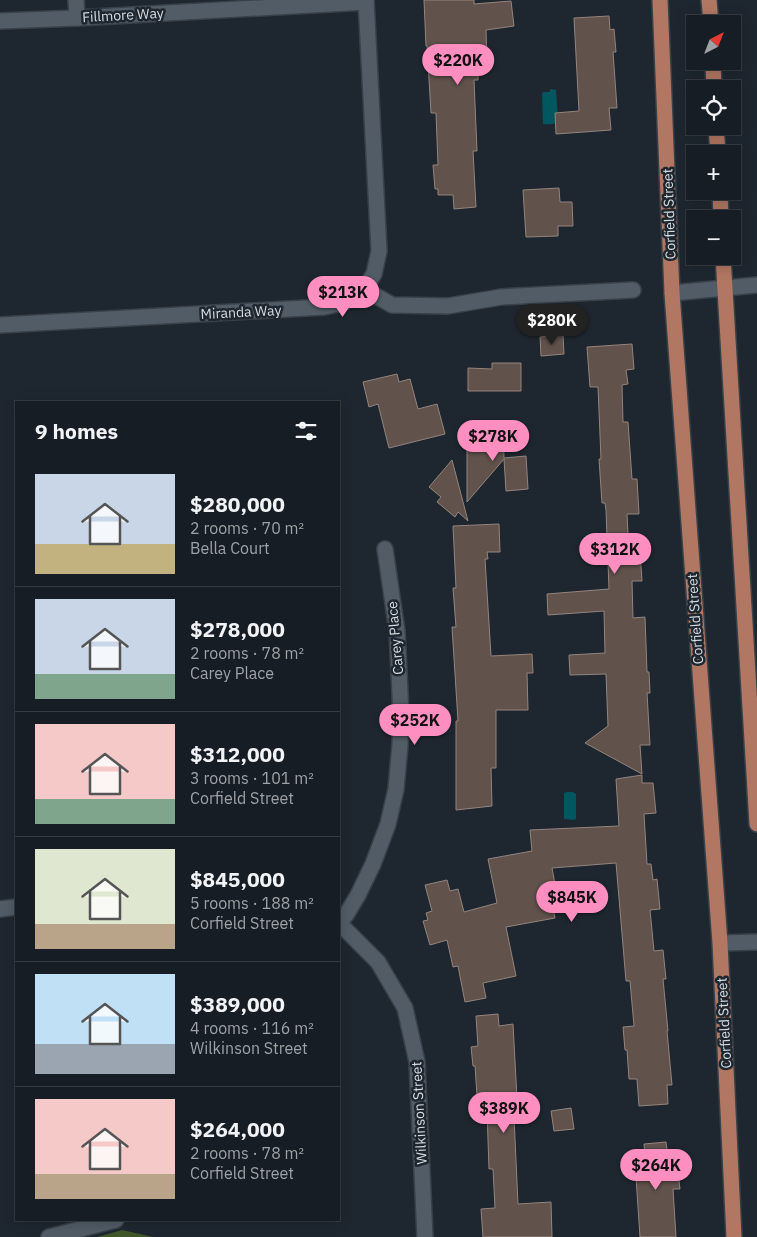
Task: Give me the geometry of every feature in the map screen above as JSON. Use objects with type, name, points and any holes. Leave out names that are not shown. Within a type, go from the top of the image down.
[{"type":"main road","name":"Corfield Street","points":[[660,0],[672,293],[720,943],[734,1237]]},
{"type":"main road","points":[[710,0],[711,15]]},
{"type":"main road","points":[[724,265],[757,824]]},
{"type":"street","points":[[76,0],[77,18]]},
{"type":"street","points":[[366,1],[379,252],[374,274],[364,290],[392,305],[448,306],[501,296],[633,290]]},
{"type":"street","name":"Fillmore Way","points":[[0,21],[366,1]]},
{"type":"street","points":[[672,293],[757,285]]},
{"type":"street","name":"Miranda Way","points":[[0,325],[324,307],[343,303],[364,290]]},
{"type":"street","name":"Carey Place","points":[[340,923],[358,895],[373,864],[388,824],[396,789],[400,745],[397,631],[384,550]]},
{"type":"street","points":[[0,909],[15,907]]},
{"type":"street","name":"Wilkinson Street","points":[[340,925],[378,962],[405,1008],[417,1062],[425,1237]]},
{"type":"street","points":[[720,943],[757,942]]},
{"type":"street","points":[[49,1237],[112,1221]]},
{"type":"green space","points":[[122,1230],[153,1237],[97,1237]]},
{"type":"water","points":[[550,89],[556,90],[558,119],[554,124],[543,124],[542,94],[543,92],[550,92]]},
{"type":"water","points":[[564,793],[576,794],[576,819],[573,820],[564,819]]},
{"type":"building","points":[[424,0],[474,0],[474,4],[511,1],[514,26],[486,30],[487,68],[478,68],[478,80],[474,80],[477,151],[473,151],[476,207],[454,209],[453,195],[438,195],[438,189],[435,189],[433,165],[438,165],[436,113],[431,113]]},
{"type":"building","points":[[609,16],[610,30],[614,29],[616,52],[613,52],[617,108],[609,108],[611,130],[556,134],[555,113],[579,111],[574,18]]},
{"type":"building","points":[[559,188],[560,202],[572,202],[573,226],[558,226],[558,236],[526,237],[523,190]]},
{"type":"building","points":[[563,335],[564,354],[541,356],[540,337]]},
{"type":"building","points":[[632,344],[634,369],[626,370],[628,384],[622,385],[623,422],[628,422],[632,479],[637,479],[639,514],[627,514],[629,553],[640,552],[642,581],[632,581],[633,618],[645,617],[647,672],[649,672],[650,693],[647,693],[650,745],[640,745],[642,774],[585,743],[608,726],[606,674],[570,675],[569,655],[605,653],[604,611],[548,615],[547,594],[609,589],[606,510],[605,503],[602,503],[599,459],[601,459],[598,387],[590,387],[587,347]]},
{"type":"building","points":[[492,363],[521,363],[521,391],[468,391],[468,368],[492,369]]},
{"type":"building","points":[[397,374],[399,382],[410,379],[418,409],[437,404],[445,434],[389,448],[378,404],[369,407],[363,382]]},
{"type":"building","points":[[503,428],[504,458],[526,456],[528,489],[506,491],[504,459],[467,502],[467,441],[477,430]]},
{"type":"building","points":[[452,460],[468,521],[458,512],[455,517],[437,502],[441,497],[429,487]]},
{"type":"building","points":[[499,524],[500,552],[487,552],[488,559],[485,559],[491,656],[532,654],[533,673],[527,673],[528,710],[496,710],[496,768],[491,768],[492,806],[456,810],[456,721],[458,721],[452,627],[456,627],[453,588],[456,588],[453,526]]},
{"type":"building","points":[[642,775],[642,783],[653,783],[656,813],[644,814],[647,864],[651,864],[653,880],[657,879],[660,909],[650,910],[654,951],[663,950],[666,979],[663,979],[672,1085],[667,1085],[668,1104],[639,1106],[637,1079],[629,1079],[627,1050],[625,1050],[623,1027],[634,1026],[630,981],[626,981],[616,863],[552,868],[555,884],[549,885],[555,918],[506,927],[516,976],[483,983],[486,998],[465,1002],[458,966],[453,967],[447,940],[430,945],[423,921],[428,920],[426,913],[432,911],[425,885],[447,880],[450,891],[458,889],[464,912],[497,903],[488,859],[532,851],[530,830],[619,826],[616,779]]},
{"type":"building","points":[[498,1014],[499,1026],[513,1024],[518,1117],[514,1117],[518,1204],[551,1202],[552,1237],[483,1237],[481,1209],[495,1208],[493,1169],[489,1169],[487,1110],[478,1110],[475,1066],[473,1066],[471,1047],[478,1046],[476,1016]]},
{"type":"building","points":[[571,1108],[574,1129],[554,1131],[551,1111]]},
{"type":"building","points":[[666,1142],[668,1157],[671,1156],[671,1165],[677,1164],[680,1189],[673,1189],[676,1237],[640,1237],[636,1177],[631,1177],[629,1157],[645,1156],[644,1144]]}]
